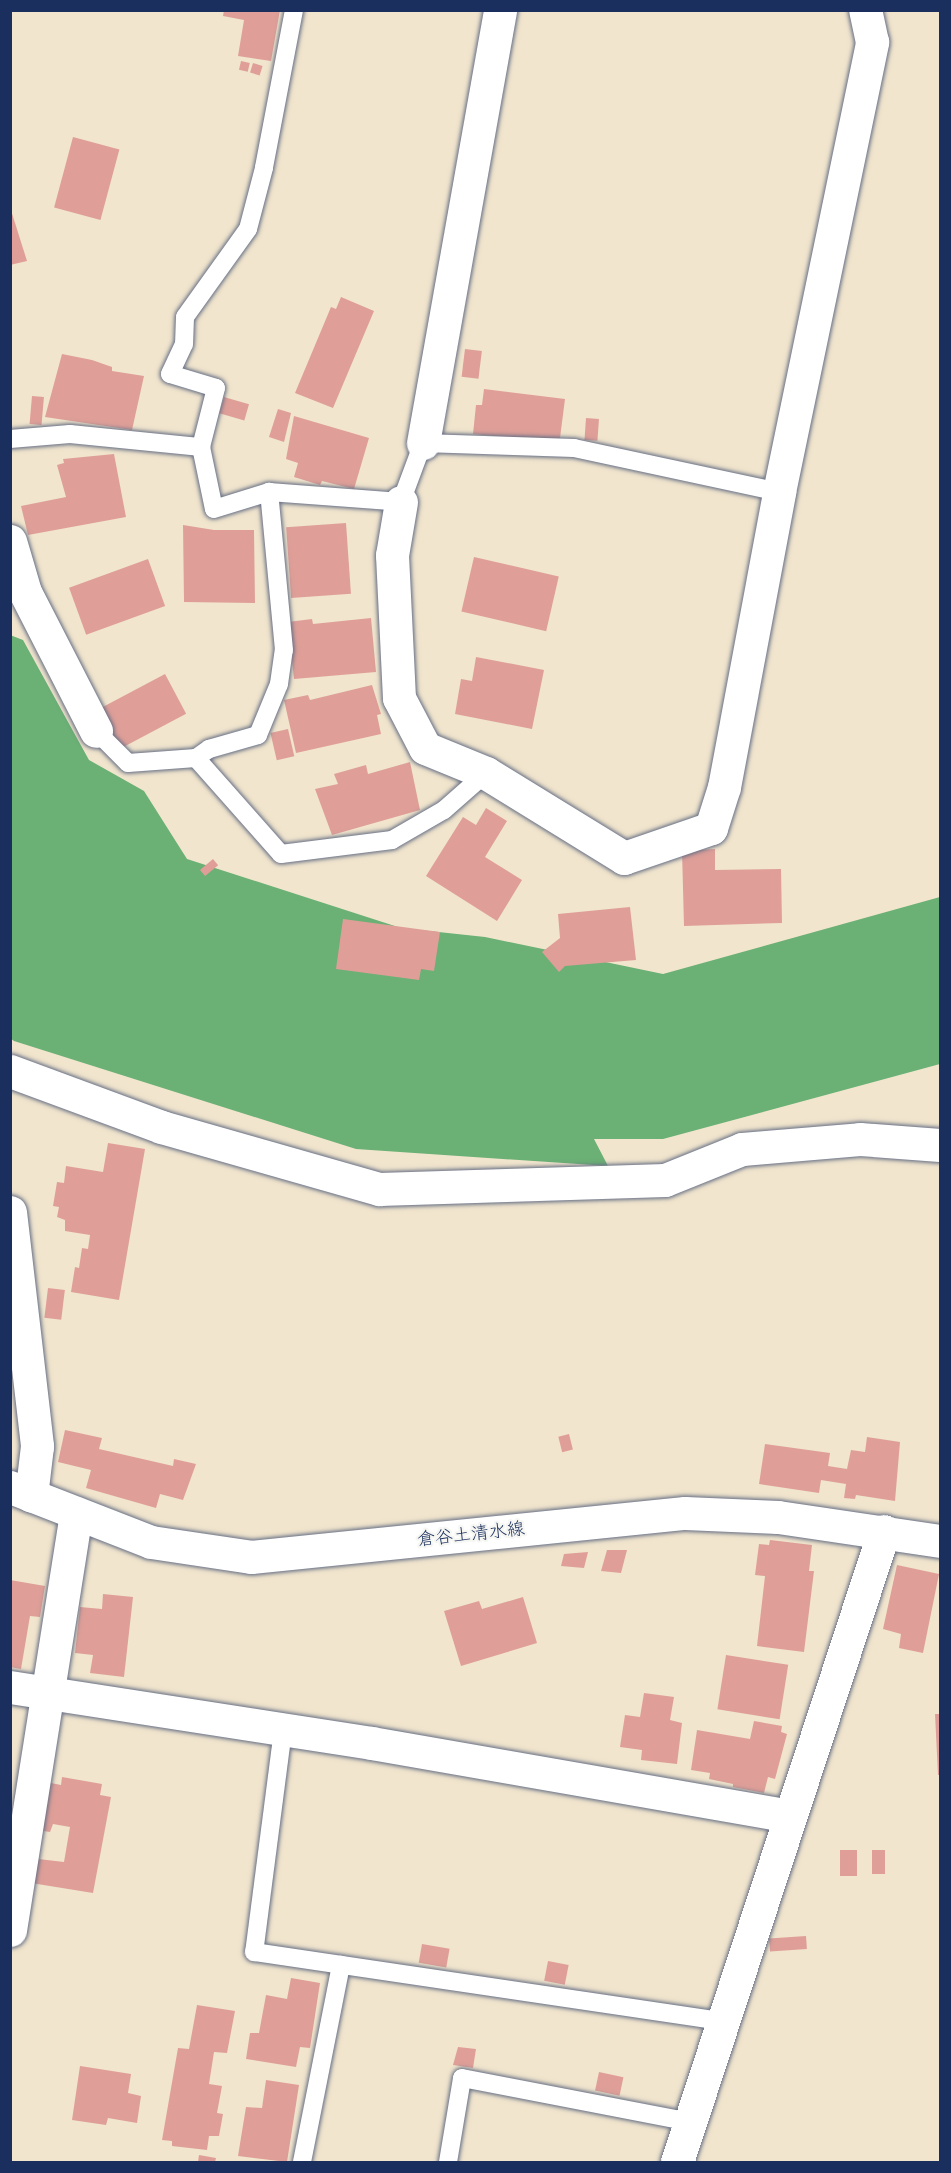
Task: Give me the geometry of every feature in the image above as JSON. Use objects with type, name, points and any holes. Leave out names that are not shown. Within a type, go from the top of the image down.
[{"type":"street","points":[[423,443],[500,10]]},
{"type":"street","points":[[401,502],[392,555],[399,698],[425,748],[486,772],[624,858],[711,828],[724,788],[779,492],[872,42],[865,10]]},
{"type":"street","points":[[10,541],[25,592],[96,731]]},
{"type":"street","points":[[10,1071],[161,1127],[379,1189],[666,1180],[742,1149],[861,1139],[940,1145]]},
{"type":"street","points":[[10,1212],[37,1446],[21,1491]]},
{"type":"street","name":"倉谷土清水線","points":[[21,1491],[151,1542],[250,1557],[686,1513],[778,1516],[940,1541]]},
{"type":"street","points":[[10,1930],[76,1513]]},
{"type":"street","points":[[677,2163],[884,1531]]},
{"type":"street","points":[[10,1687],[283,1730],[790,1816]]},
{"type":"lane","points":[[294,10],[264,168],[248,229],[185,316],[183,344],[170,374],[216,388],[201,447],[214,509],[269,492],[401,502],[423,443],[574,448],[779,492]]},
{"type":"lane","points":[[10,440],[70,434],[201,447]]},
{"type":"lane","points":[[96,731],[128,763],[196,758],[209,749],[258,735],[279,684],[284,650],[269,492]]},
{"type":"lane","points":[[196,758],[281,854],[392,840],[444,810],[486,772]]},
{"type":"lane","points":[[283,1730],[254,1952],[723,2021]]},
{"type":"lane","points":[[302,2163],[341,1965]]},
{"type":"lane","points":[[448,2163],[462,2078],[690,2122]]},
{"type":"green space","points":[[10,635],[23,640],[89,760],[144,791],[187,859],[401,928],[485,937],[663,974],[940,897],[940,1064],[663,1139],[594,1139],[608,1166],[356,1149],[14,1041],[10,1038]]},
{"type":"building","points":[[224,10],[280,10],[271,61],[238,56],[244,20],[223,16]]},
{"type":"building","points":[[241,61],[250,63],[248,72],[239,70]]},
{"type":"building","points":[[253,63],[263,66],[260,75],[250,73]]},
{"type":"building","points":[[73,137],[119,149],[100,220],[54,208]]},
{"type":"building","points":[[10,207],[27,261],[10,265]]},
{"type":"building","points":[[341,297],[374,311],[333,408],[295,393],[331,307],[336,309]]},
{"type":"building","points":[[465,349],[482,351],[478,379],[462,377]]},
{"type":"building","points":[[62,354],[92,360],[112,367],[112,371],[144,376],[132,430],[45,417]]},
{"type":"building","points":[[484,389],[565,399],[560,438],[556,442],[473,434],[476,405],[482,405]]},
{"type":"building","points":[[32,396],[44,397],[42,425],[30,424]]},
{"type":"building","points":[[224,397],[249,404],[244,421],[219,413]]},
{"type":"building","points":[[278,409],[291,413],[284,442],[269,437]]},
{"type":"building","points":[[294,416],[369,438],[354,489],[322,481],[320,485],[294,477],[298,463],[286,459]]},
{"type":"building","points":[[586,418],[599,419],[597,441],[584,440]]},
{"type":"building","points":[[114,454],[126,517],[28,535],[21,506],[66,497],[57,465],[64,463],[63,459]]},
{"type":"building","points":[[346,523],[351,594],[291,598],[286,527]]},
{"type":"building","points":[[183,525],[214,530],[254,530],[255,603],[184,602]]},
{"type":"building","points":[[474,557],[559,577],[546,631],[461,612]]},
{"type":"building","points":[[148,559],[165,606],[86,635],[69,588]]},
{"type":"building","points":[[371,618],[376,672],[294,679],[288,622],[312,619],[313,624]]},
{"type":"building","points":[[476,657],[544,670],[532,729],[455,714],[461,679],[472,681]]},
{"type":"building","points":[[165,674],[186,714],[116,751],[95,711]]},
{"type":"building","points":[[372,685],[381,714],[377,715],[381,734],[296,753],[284,700],[308,695],[310,700]]},
{"type":"building","points":[[288,729],[294,756],[277,760],[270,733]]},
{"type":"building","points":[[410,762],[420,810],[332,835],[315,789],[338,784],[334,774],[366,765],[368,774]]},
{"type":"building","points":[[486,808],[507,821],[485,857],[522,880],[497,921],[426,876],[463,817],[476,825]]},
{"type":"building","points":[[715,849],[715,870],[781,869],[782,923],[684,926],[682,851]]},
{"type":"building","points":[[213,859],[218,865],[205,876],[200,870]]},
{"type":"building","points":[[630,907],[636,960],[565,966],[559,972],[542,952],[560,938],[558,914]]},
{"type":"building","points":[[343,919],[440,932],[434,971],[421,969],[419,980],[336,969]]},
{"type":"building","points":[[108,1143],[145,1149],[119,1300],[71,1292],[75,1267],[79,1268],[82,1248],[88,1249],[90,1235],[65,1231],[65,1220],[57,1217],[59,1207],[53,1206],[57,1182],[64,1183],[66,1166],[103,1172]]},
{"type":"building","points":[[48,1288],[65,1290],[61,1320],[44,1318]]},
{"type":"building","points":[[65,1430],[102,1438],[99,1449],[173,1466],[174,1459],[196,1464],[183,1500],[160,1494],[156,1508],[86,1488],[91,1470],[58,1462]]},
{"type":"building","points":[[569,1434],[573,1450],[562,1452],[558,1437]]},
{"type":"building","points":[[867,1437],[900,1442],[895,1501],[856,1495],[855,1499],[844,1498],[846,1484],[821,1480],[819,1493],[759,1484],[765,1444],[830,1453],[828,1466],[847,1469],[851,1450],[865,1452]]},
{"type":"building","points":[[770,1540],[812,1545],[809,1571],[814,1571],[804,1652],[757,1646],[765,1576],[755,1575],[759,1544],[769,1545]]},
{"type":"building","points":[[607,1550],[627,1550],[621,1573],[601,1571]]},
{"type":"building","points":[[588,1552],[584,1568],[561,1566],[564,1554]]},
{"type":"building","points":[[897,1565],[939,1574],[923,1653],[899,1648],[901,1634],[883,1629]]},
{"type":"building","points":[[10,1580],[45,1586],[40,1617],[30,1616],[21,1669],[10,1667]]},
{"type":"building","points":[[103,1594],[133,1597],[124,1677],[90,1673],[93,1655],[75,1653],[80,1607],[102,1609]]},
{"type":"building","points":[[523,1597],[537,1643],[461,1666],[444,1611],[479,1601],[482,1609]]},
{"type":"building","points":[[726,1655],[788,1665],[780,1719],[717,1709]]},
{"type":"building","points":[[644,1693],[674,1697],[670,1720],[682,1723],[677,1764],[641,1760],[642,1750],[620,1747],[625,1715],[640,1717]]},
{"type":"building","points":[[935,1714],[940,1714],[940,1775],[938,1775]]},
{"type":"building","points":[[754,1721],[782,1726],[781,1732],[787,1734],[775,1779],[768,1777],[764,1793],[733,1787],[733,1784],[709,1779],[710,1773],[691,1770],[697,1730],[750,1739]]},
{"type":"building","points":[[62,1777],[102,1784],[100,1795],[111,1797],[93,1893],[25,1882],[30,1858],[64,1862],[70,1827],[53,1824],[50,1832],[37,1830],[46,1782],[61,1785]]},
{"type":"building","points":[[840,1850],[857,1850],[857,1876],[840,1876]]},
{"type":"building","points":[[872,1850],[885,1850],[885,1874],[872,1874]]},
{"type":"building","points":[[806,1936],[807,1949],[770,1952],[769,1939]]},
{"type":"building","points":[[422,1944],[450,1949],[446,1968],[419,1963]]},
{"type":"building","points":[[548,1961],[569,1965],[565,1985],[544,1981]]},
{"type":"building","points":[[291,1978],[320,1983],[310,2048],[300,2047],[296,2067],[246,2059],[250,2033],[259,2033],[266,1995],[287,1999]]},
{"type":"building","points":[[197,2005],[235,2011],[227,2053],[214,2052],[209,2084],[222,2086],[217,2113],[223,2114],[219,2136],[209,2136],[207,2150],[172,2146],[172,2141],[162,2140],[178,2048],[189,2049]]},
{"type":"building","points":[[458,2047],[476,2049],[473,2068],[453,2065]]},
{"type":"building","points":[[80,2066],[131,2074],[128,2093],[141,2096],[137,2123],[108,2118],[106,2125],[72,2120]]},
{"type":"building","points":[[599,2072],[623,2077],[620,2096],[595,2091]]},
{"type":"building","points":[[266,2080],[299,2085],[287,2162],[238,2156],[246,2107],[262,2108]]},
{"type":"building","points":[[199,2155],[216,2158],[215,2162],[198,2162]]}]
